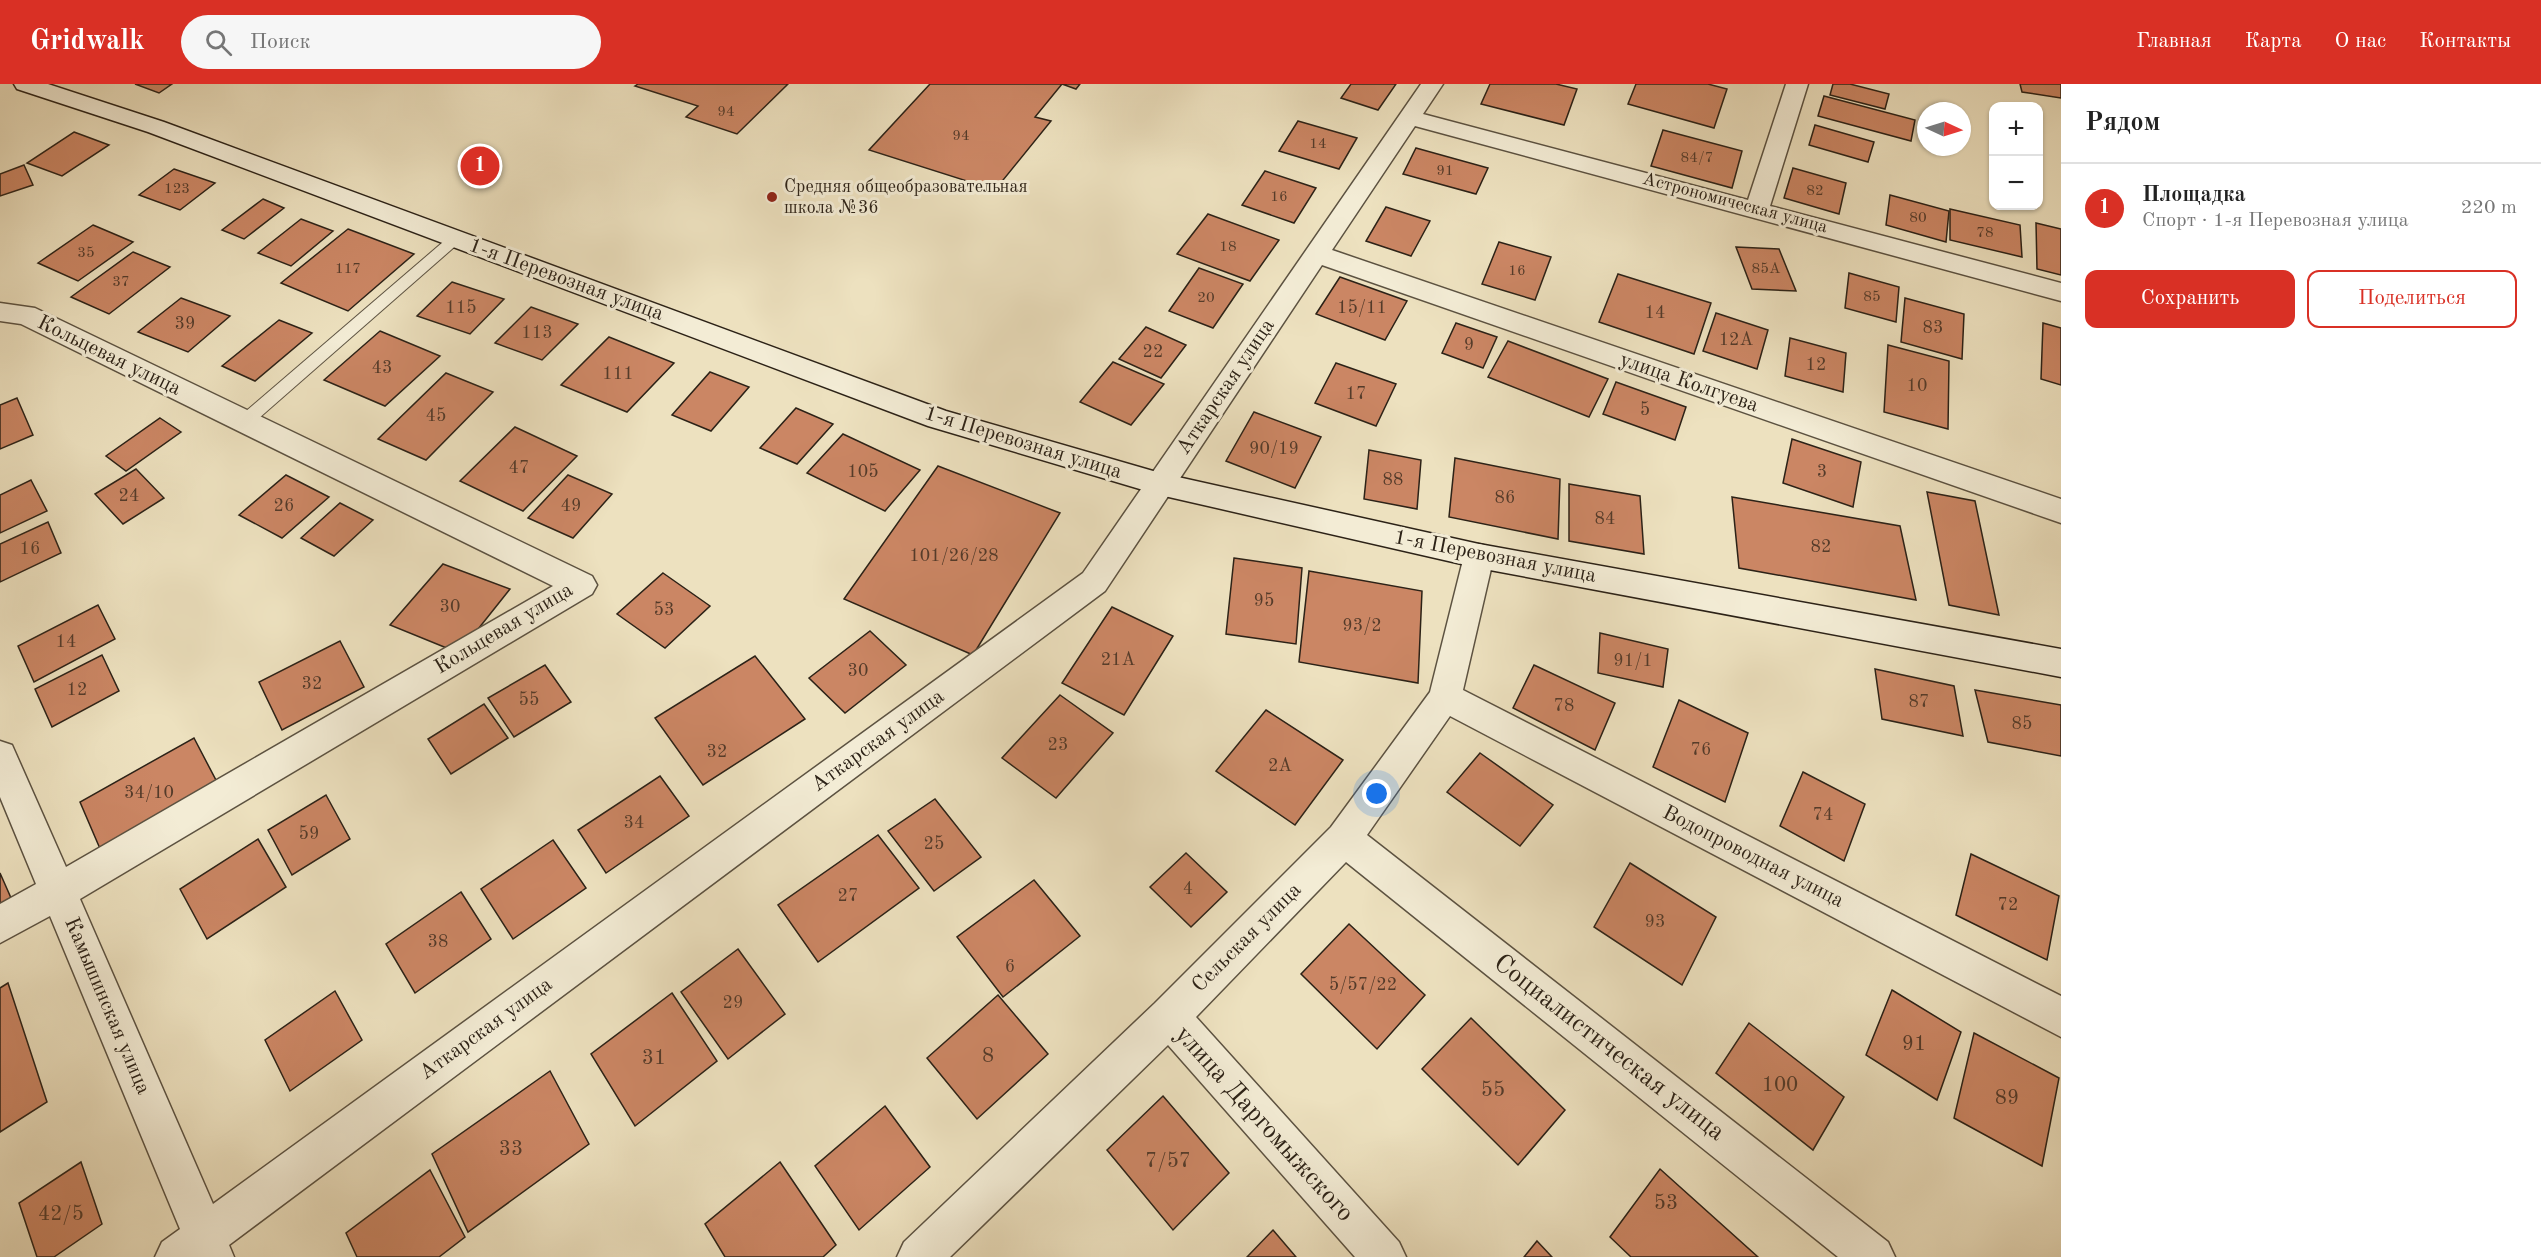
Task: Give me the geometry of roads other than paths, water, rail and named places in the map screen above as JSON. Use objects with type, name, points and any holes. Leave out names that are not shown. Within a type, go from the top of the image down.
[{"type":"street","name":"1-я Перевозная улица","points":[[25,84],[156,128],[938,419],[1160,484],[1479,556],[2061,663]]},
{"type":"street","name":"Аткарская улица","points":[[197,1250],[1094,582],[1432,84]]},
{"type":"street","points":[[1757,209],[1797,84]]},
{"type":"street","name":"Астрономическая улица","points":[[1408,117],[2061,292]]},
{"type":"street","name":"улица Колгуева","points":[[1317,254],[2061,511]]},
{"type":"street","name":"Кольцевая улица","points":[[0,312],[26,315],[581,585],[0,925]]},
{"type":"street","name":"Сельская улица","points":[[919,1257],[1168,1017],[1344,839],[1445,697],[1479,556]]},
{"type":"street","name":"Водопроводная улица","points":[[1445,697],[2061,1017]]},
{"type":"street","name":"Камышинская улица","points":[[0,756],[196,1215],[197,1250]]},
{"type":"street","name":"Социалистическая улица","points":[[1344,839],[1873,1257]]},
{"type":"street","name":"улица Даргомыжского","points":[[1168,1017],[1384,1257]]},
{"type":"lane","points":[[244,422],[455,239]]},
{"type":"place","name":"Площадка","points":[[480,166]]},
{"type":"place","name":"Средняя общеобразовательная школа №36","points":[[772,197]]}]
